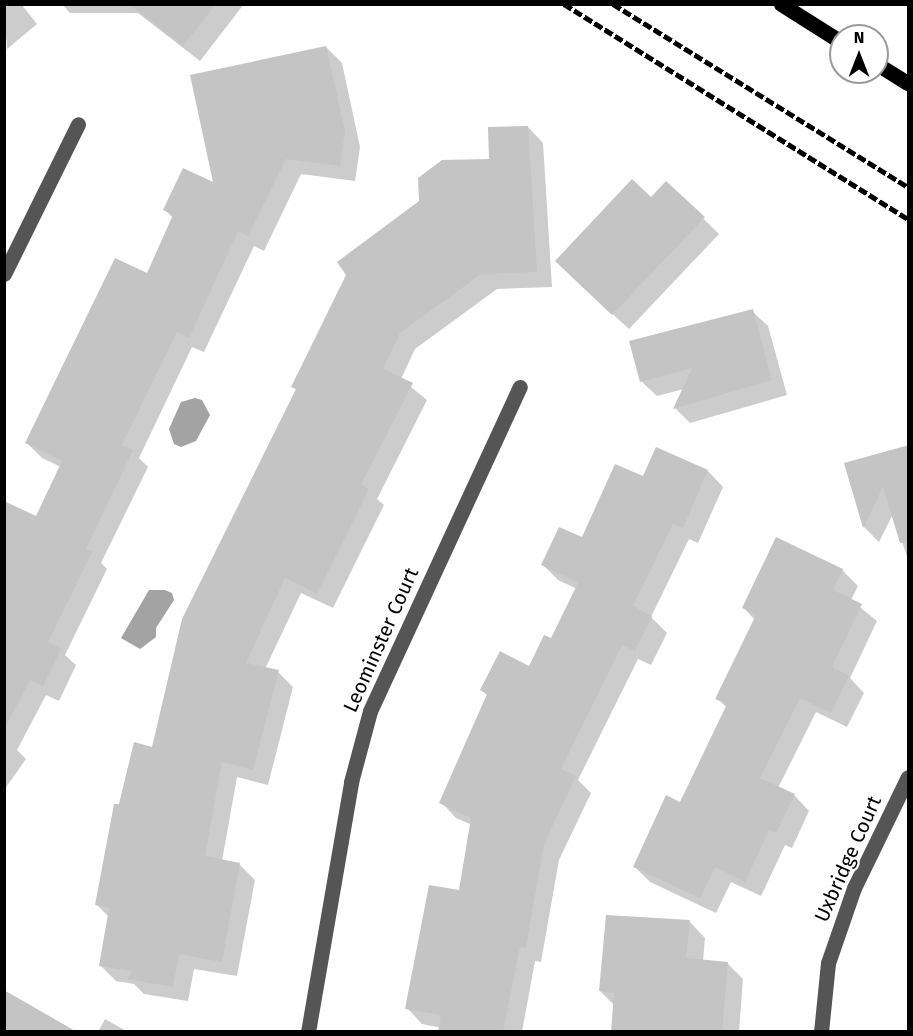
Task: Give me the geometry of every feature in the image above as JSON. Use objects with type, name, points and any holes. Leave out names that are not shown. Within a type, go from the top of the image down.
[{"type":"main road","points":[[781,4],[829,34]]},
{"type":"main road","points":[[889,71],[909,83]]},
{"type":"street","points":[[4,274],[78,124]]},
{"type":"street","name":"Leominster Court","points":[[308,1032],[351,782],[370,711],[520,387]]},
{"type":"street","name":"Uxbridge Court","points":[[821,1032],[828,963],[854,888],[909,777]]},
{"type":"shaded area","points":[[195,398],[202,400],[210,415],[196,441],[181,447],[174,444],[169,429],[181,402]]},
{"type":"shaded area","points":[[149,590],[165,590],[172,593],[174,600],[156,628],[156,637],[140,649],[121,638]]},
{"type":"building","points":[[129,4],[216,4],[183,46]]},
{"type":"building","points":[[326,46],[345,131],[340,166],[286,159],[248,236],[238,231],[189,338],[177,332],[122,445],[133,450],[86,549],[92,552],[48,642],[61,649],[43,686],[30,680],[4,730],[4,501],[36,516],[62,461],[25,443],[115,258],[147,273],[173,215],[163,210],[183,168],[213,182],[190,75]]},
{"type":"building","points":[[528,126],[537,272],[481,274],[400,333],[383,369],[413,383],[361,485],[369,489],[317,594],[285,578],[246,663],[279,670],[253,770],[222,762],[205,856],[240,863],[222,962],[179,954],[173,987],[127,979],[132,971],[99,966],[109,908],[95,905],[114,804],[119,804],[134,742],[152,747],[182,619],[296,389],[291,387],[346,275],[337,262],[419,201],[418,178],[442,160],[489,159],[488,127]]},
{"type":"building","points":[[632,179],[651,197],[666,181],[705,217],[612,315],[555,261]]},
{"type":"building","points":[[753,309],[772,380],[673,409],[692,368],[640,382],[629,341]]},
{"type":"building","points":[[909,445],[909,542],[900,543],[883,487],[863,528],[844,463]]},
{"type":"building","points":[[656,447],[708,470],[683,528],[673,524],[633,606],[652,616],[635,651],[622,645],[561,769],[576,776],[544,844],[526,948],[520,947],[503,1032],[438,1032],[441,1015],[405,1009],[429,885],[459,890],[471,818],[439,803],[487,694],[480,690],[500,651],[529,666],[544,635],[551,638],[578,583],[541,565],[559,527],[582,537],[615,464],[643,476]]},
{"type":"building","points":[[776,537],[843,569],[833,590],[862,604],[832,667],[849,676],[831,713],[800,698],[760,778],[795,794],[776,833],[769,830],[745,882],[715,867],[700,898],[633,867],[666,795],[680,802],[727,704],[715,699],[756,615],[742,608]]},
{"type":"building","points":[[606,915],[690,920],[686,958],[728,962],[722,1032],[611,1032],[614,993],[599,991]]},
{"type":"building","points":[[4,990],[77,1032],[4,1032]]},
{"type":"railway","points":[[564,4],[908,219]]},
{"type":"railway","points":[[613,4],[908,187]]}]
